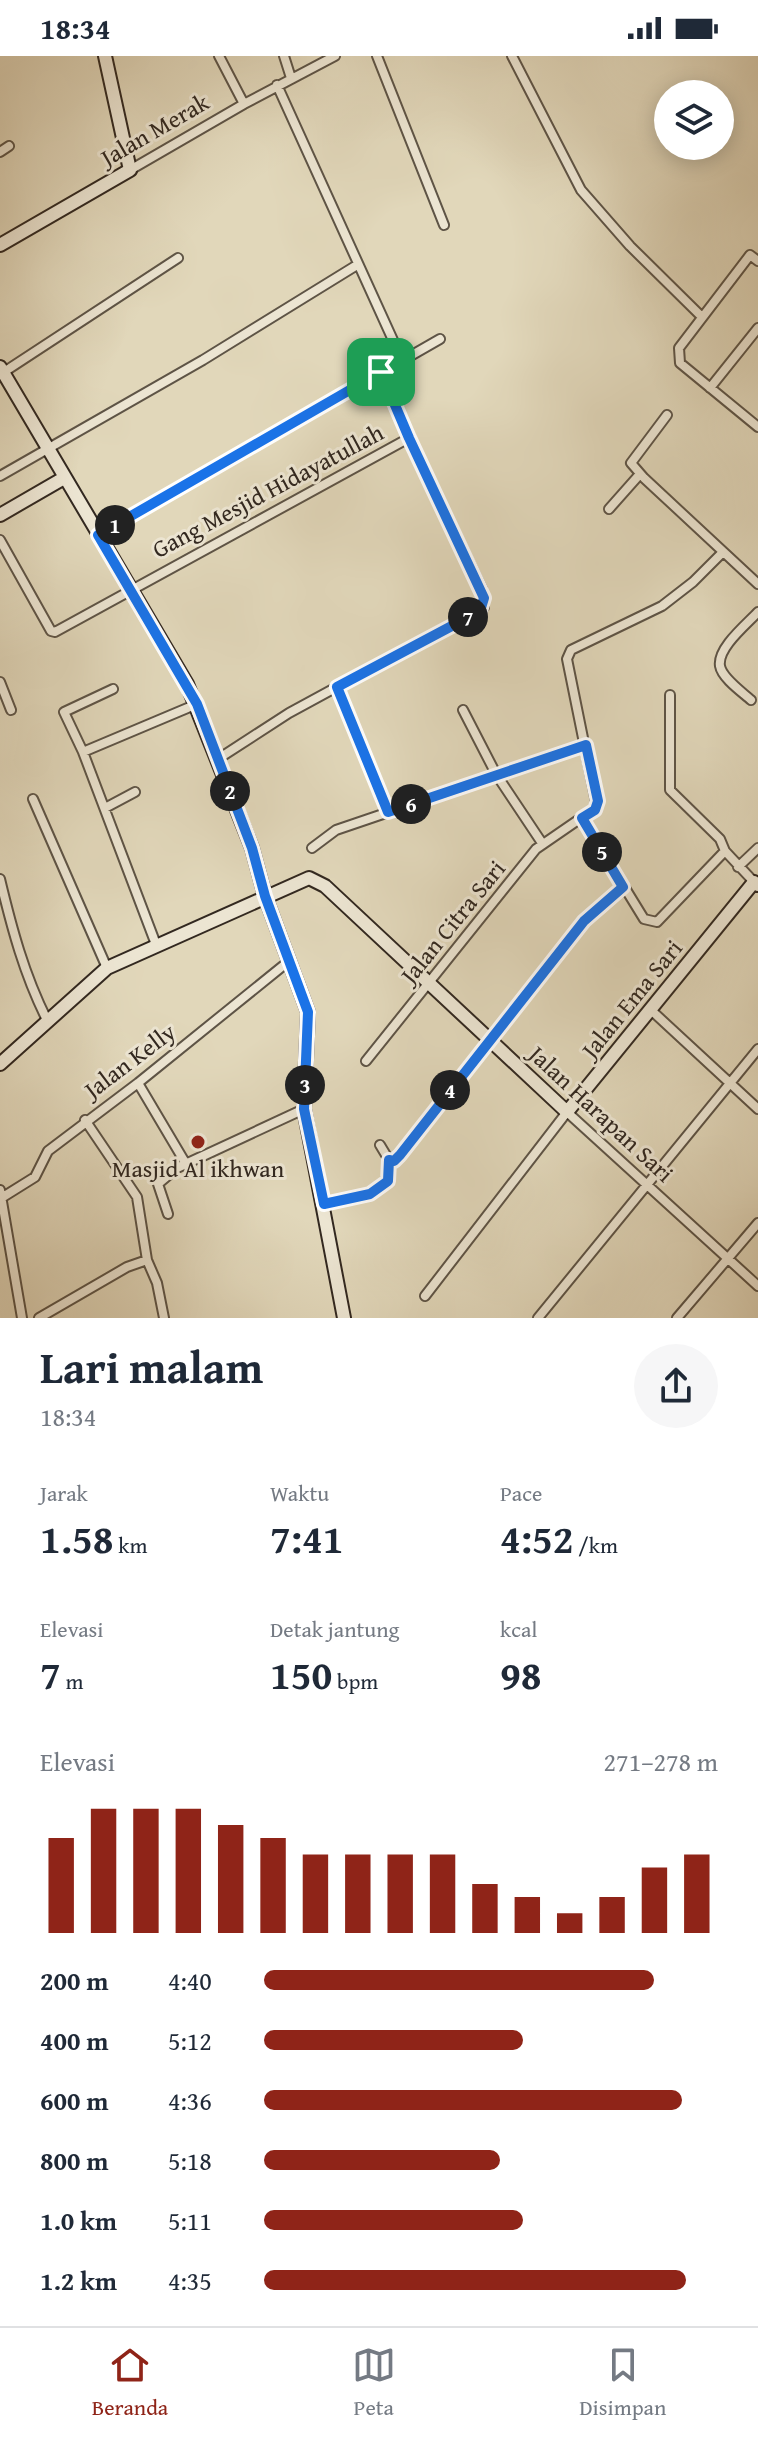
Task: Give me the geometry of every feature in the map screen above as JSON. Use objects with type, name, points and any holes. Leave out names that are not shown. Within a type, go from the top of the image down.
[{"type":"street","points":[[105,56],[130,170]]},
{"type":"street","points":[[219,56],[244,104]]},
{"type":"street","points":[[284,56],[291,78]]},
{"type":"street","name":"Jalan Merak","points":[[0,245],[277,85],[335,56]]},
{"type":"street","points":[[377,56],[444,225]]},
{"type":"street","points":[[512,56],[581,190],[601,216],[702,317]]},
{"type":"street","points":[[277,85],[402,360]]},
{"type":"street","points":[[0,152],[9,146]]},
{"type":"street","points":[[178,258],[1,371],[197,704],[252,848],[265,896],[308,1012],[304,1109],[344,1318]]},
{"type":"street","points":[[754,258],[702,317],[679,348],[678,356],[680,363],[758,427]]},
{"type":"street","points":[[0,476],[203,360],[357,265]]},
{"type":"street","points":[[710,388],[758,328]]},
{"type":"street","points":[[98,535],[440,339]]},
{"type":"street","points":[[381,372],[409,438]]},
{"type":"street","points":[[667,415],[632,459],[640,474],[758,584]]},
{"type":"street","name":"Gang Mesjid Hidayatullah","points":[[0,540],[53,632],[67,628],[131,588],[409,438],[482,589],[484,607],[289,713],[218,759]]},
{"type":"street","points":[[609,509],[640,474]]},
{"type":"street","points":[[0,515],[64,478]]},
{"type":"street","points":[[312,848],[336,830],[586,745],[567,659],[571,650],[662,606],[693,582],[722,553]]},
{"type":"street","points":[[751,700],[725,675],[720,665],[723,653],[758,612]]},
{"type":"street","points":[[0,682],[11,710]]},
{"type":"street","points":[[337,687],[388,812]]},
{"type":"street","points":[[113,689],[64,712],[83,752],[157,947]]},
{"type":"street","points":[[670,695],[670,790],[720,839],[725,851],[756,884]]},
{"type":"street","points":[[83,752],[197,704]]},
{"type":"street","points":[[463,710],[496,774],[542,843]]},
{"type":"street","name":"Jalan Citra Sari","points":[[366,1061],[542,843],[595,810],[598,801],[586,745]]},
{"type":"street","points":[[105,808],[135,792]]},
{"type":"street","points":[[33,799],[107,968]]},
{"type":"street","points":[[582,818],[644,919],[657,922],[725,851]]},
{"type":"street","points":[[738,867],[758,848]]},
{"type":"street","name":"Jalan Harapan Sari","points":[[0,1064],[107,968],[309,878],[325,886],[489,1041],[758,1286]]},
{"type":"street","points":[[0,879],[16,934],[18,954],[47,1020]]},
{"type":"street","name":"Jalan Ema Sari","points":[[425,1296],[567,1112],[756,884]]},
{"type":"street","points":[[389,1160],[394,1161],[400,1155],[584,921],[623,887]]},
{"type":"street","name":"Jalan Kelly","points":[[2,1194],[35,1177],[48,1151],[289,961]]},
{"type":"street","points":[[652,1011],[758,1109]]},
{"type":"street","points":[[538,1318],[758,1049]]},
{"type":"street","points":[[138,1083],[186,1164]]},
{"type":"street","points":[[168,1214],[158,1184],[186,1164],[304,1109]]},
{"type":"street","points":[[85,1120],[137,1197],[147,1260],[157,1283],[163,1315],[152,1318]]},
{"type":"street","points":[[324,1204],[370,1194],[382,1186],[390,1173],[389,1160],[380,1145]]},
{"type":"street","points":[[2,1194],[22,1318]]},
{"type":"street","points":[[677,1318],[758,1223]]},
{"type":"street","points":[[39,1318],[127,1267],[147,1260]]},
{"type":"place","name":"Masjid Al ikhwan","points":[[198,1142]]},
{"type":"route","points":[[381,372],[484,598],[484,607],[480,611],[337,687],[388,812],[586,745],[598,801],[595,810],[582,818],[623,887],[584,921],[400,1155],[394,1161],[389,1160],[388,1181],[370,1194],[324,1204],[304,1109],[308,1012],[265,896],[252,848],[197,704],[98,535],[381,372]]}]
